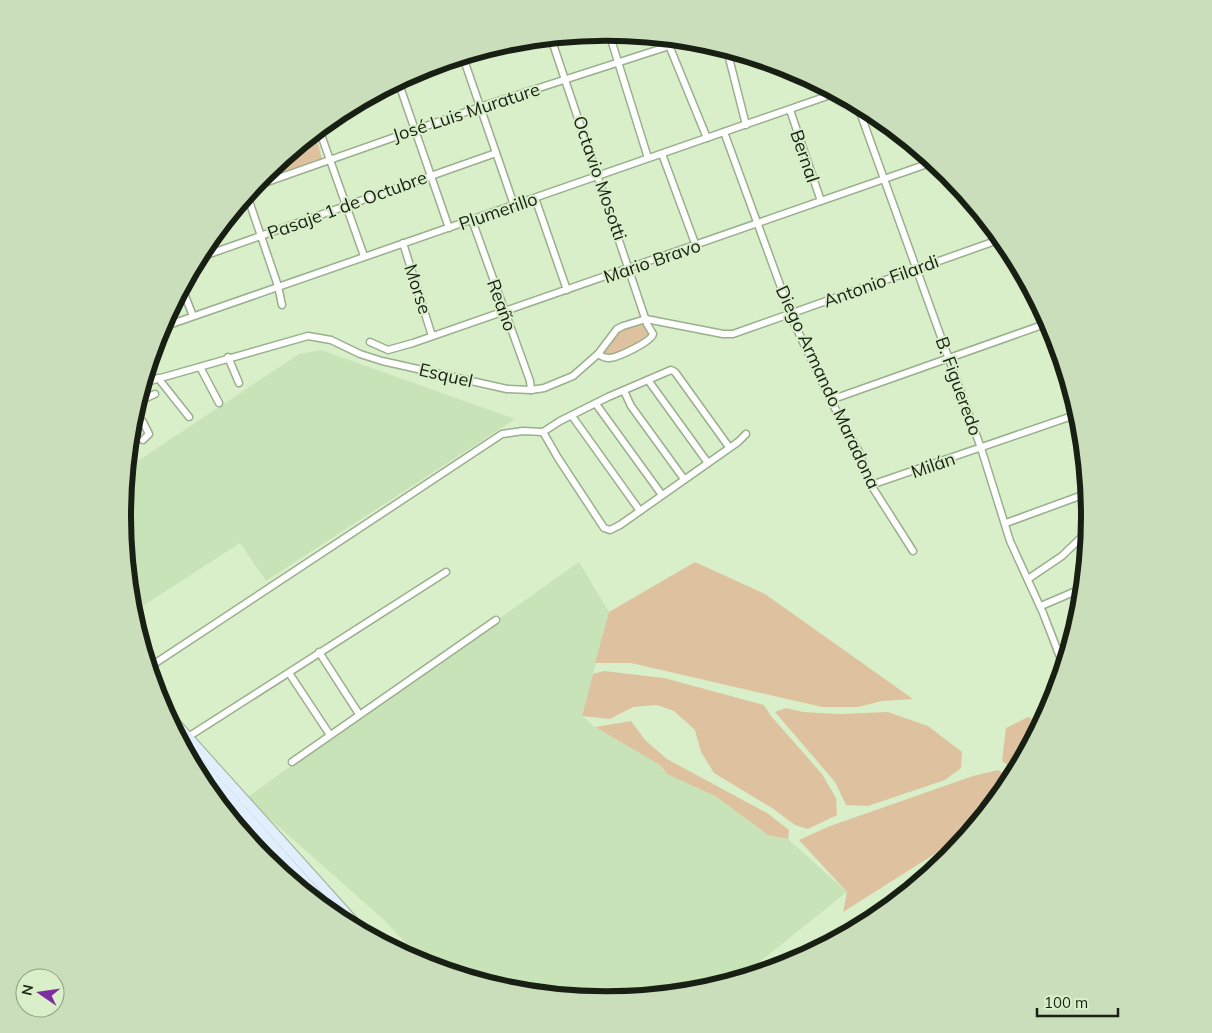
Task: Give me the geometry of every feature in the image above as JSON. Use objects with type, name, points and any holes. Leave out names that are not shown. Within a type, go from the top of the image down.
[{"type":"main road","points":[[189,744],[350,917]]},
{"type":"main road","points":[[190,745],[319,895]]},
{"type":"street","points":[[612,41],[648,158]]},
{"type":"street","name":"Octavio Mosotti","points":[[553,44],[599,175],[646,319],[653,334],[650,340],[610,358],[598,354]]},
{"type":"street","name":"José Luis Murature","points":[[268,182],[415,129],[618,62],[661,44]]},
{"type":"street","points":[[668,45],[707,138]]},
{"type":"street","points":[[729,57],[746,125]]},
{"type":"street","points":[[465,62],[514,205]]},
{"type":"street","points":[[401,88],[449,228]]},
{"type":"street","name":"Plumerillo","points":[[172,324],[827,96]]},
{"type":"street","name":"Bernal","points":[[790,110],[821,201]]},
{"type":"street","name":"B. Figueredo","points":[[861,116],[981,448],[1014,550],[1040,606],[1060,657]]},
{"type":"street","name":"Diego Armando Maradona","points":[[724,132],[790,314],[830,396],[831,402],[859,452],[871,485],[913,551]]},
{"type":"street","points":[[321,136],[364,256]]},
{"type":"street","name":"Pasaje 1 de Octubre","points":[[210,254],[496,153]]},
{"type":"street","points":[[662,154],[696,246]]},
{"type":"street","name":"Mario Bravo","points":[[370,342],[388,350],[432,336],[630,269],[925,165]]},
{"type":"street","points":[[535,198],[567,290]]},
{"type":"street","points":[[249,203],[278,286],[282,305]]},
{"type":"street","name":"Reaño","points":[[472,220],[530,381],[531,390]]},
{"type":"street","name":"Antonio Filardi","points":[[733,334],[994,242]]},
{"type":"street","name":"Morse","points":[[402,243],[425,308],[432,336]]},
{"type":"street","points":[[185,296],[193,316]]},
{"type":"street","name":"Esquel","points":[[151,380],[228,357],[304,337],[317,336],[382,361],[441,372],[501,388],[531,390],[544,388],[568,379],[598,354],[620,327],[646,319],[723,334],[733,334]]},
{"type":"street","points":[[830,396],[838,397],[1041,326]]},
{"type":"street","points":[[228,357],[239,383]]},
{"type":"street","points":[[200,367],[219,403]]},
{"type":"street","points":[[154,664],[498,436],[508,432],[543,432],[596,404],[673,370],[729,447]]},
{"type":"street","points":[[158,378],[188,417]]},
{"type":"street","points":[[648,380],[708,463]]},
{"type":"street","points":[[624,391],[631,406],[684,479]]},
{"type":"street","points":[[146,398],[155,394]]},
{"type":"street","points":[[596,404],[662,495]]},
{"type":"street","points":[[572,416],[640,511]]},
{"type":"street","name":"Milán","points":[[871,485],[1070,417]]},
{"type":"street","points":[[141,420],[149,434],[143,440]]},
{"type":"street","points":[[543,432],[604,528],[615,528],[746,434]]},
{"type":"street","points":[[1006,523],[1080,497]]},
{"type":"street","points":[[1028,579],[1062,556],[1080,538]]},
{"type":"street","points":[[186,738],[446,572]]},
{"type":"street","points":[[1040,606],[1075,591]]},
{"type":"street","points":[[292,762],[496,620]]},
{"type":"street","points":[[1057,650],[1062,648]]},
{"type":"street","points":[[318,652],[360,714]]},
{"type":"street","points":[[289,673],[330,735]]},
{"type":"shaded area","points":[[317,139],[322,159],[273,177]]},
{"type":"shaded area","points":[[643,324],[651,336],[614,355],[608,356],[603,352],[611,340],[623,329]]},
{"type":"shaded area","points":[[321,350],[515,419],[266,581],[240,543],[140,608],[132,548],[131,516],[134,463],[299,354]]},
{"type":"shaded area","points":[[579,562],[609,612],[582,716],[595,727],[660,765],[667,774],[715,796],[768,835],[788,839],[847,892],[750,970],[699,983],[637,991],[575,991],[544,988],[483,976],[453,967],[413,951],[384,920],[246,798]]},
{"type":"shaded area","points":[[695,562],[765,594],[913,699],[882,701],[858,707],[822,707],[631,663],[595,663],[609,612]]},
{"type":"shaded area","points":[[604,671],[664,678],[764,705],[771,716],[822,774],[836,798],[837,815],[808,829],[795,825],[772,808],[714,773],[701,752],[695,730],[674,711],[657,705],[633,707],[610,719],[582,716],[593,674]]},
{"type":"shaded area","points":[[786,708],[803,712],[840,714],[888,712],[928,726],[962,752],[961,768],[945,780],[868,806],[846,805],[835,782],[775,712]]},
{"type":"shaded area","points":[[1028,717],[1032,719],[1034,723],[1010,767],[1002,761],[1006,728]]},
{"type":"shaded area","points":[[631,721],[645,740],[667,759],[767,813],[789,830],[788,839],[768,835],[715,796],[667,774],[660,765],[595,727]]},
{"type":"shaded area","points":[[998,770],[1005,775],[983,806],[950,844],[843,912],[847,892],[799,840],[830,826],[973,776]]}]
